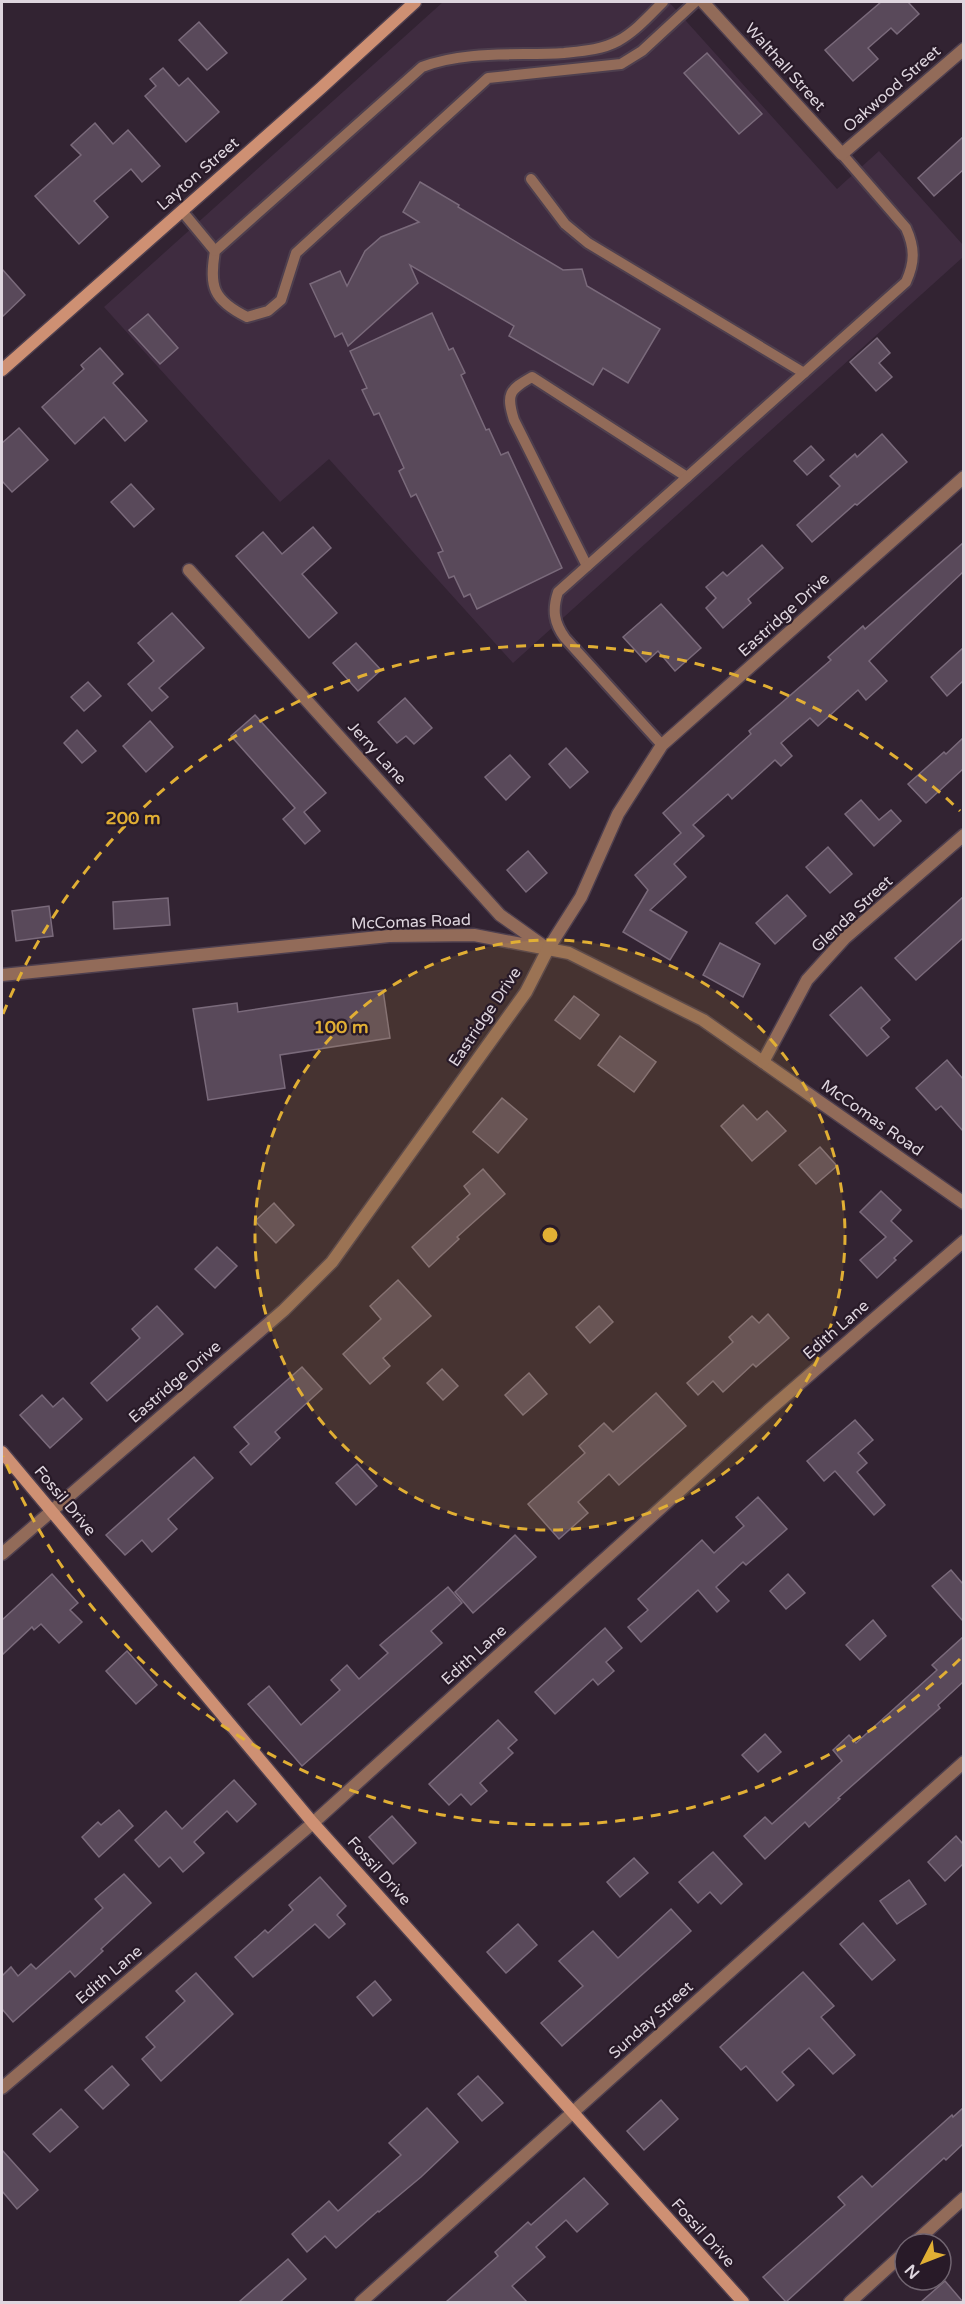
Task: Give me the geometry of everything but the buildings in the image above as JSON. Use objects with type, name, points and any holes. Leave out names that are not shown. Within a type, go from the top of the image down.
[{"type":"street","name":"Layton Street","points":[[2,370],[415,2]]},
{"type":"street","name":"Walthall Street","points":[[703,2],[842,154]]},
{"type":"street","name":"Oakwood Street","points":[[842,154],[963,49]]},
{"type":"street","name":"Eastridge Drive","points":[[2,1554],[284,1310],[332,1262],[526,992],[548,949],[581,897],[618,814],[662,745],[963,477]]},
{"type":"street","name":"Jerry Lane","points":[[189,570],[500,915],[548,949]]},
{"type":"street","name":"Glenda Street","points":[[763,1062],[807,980],[845,938],[963,835]]},
{"type":"street","name":"McComas Road","points":[[2,975],[389,936],[474,935],[569,953],[703,1020],[963,1203]]},
{"type":"street","name":"Edith Lane","points":[[2,2088],[313,1823],[769,1410],[963,1241]]},
{"type":"street","name":"Fossil Drive","points":[[2,1452],[313,1823],[743,2302]]},
{"type":"street","name":"Sunday Street","points":[[361,2302],[963,1761]]},
{"type":"street","points":[[927,2232],[963,2198]]},
{"type":"street","points":[[850,2302],[893,2263]]},
{"type":"lane","points":[[663,2],[620,40],[597,50],[539,55],[477,56],[436,62],[422,68],[215,251],[211,274],[215,290],[229,308],[247,317],[268,311],[281,300],[296,253],[488,78],[621,64],[642,51],[695,2]]},
{"type":"lane","points":[[662,745],[558,628],[554,616],[554,603],[558,592],[906,282],[912,269],[914,255],[912,241],[906,228],[842,154]]},
{"type":"lane","points":[[531,179],[565,224],[588,243],[804,373]]},
{"type":"lane","points":[[182,210],[215,251]]},
{"type":"lane","points":[[587,566],[514,420],[508,402],[515,387],[532,377],[687,477]]},
{"type":"shaded area","points":[[443,2],[669,2],[837,189],[879,151],[963,245],[963,257],[513,663],[329,459],[280,502],[104,307]]}]
